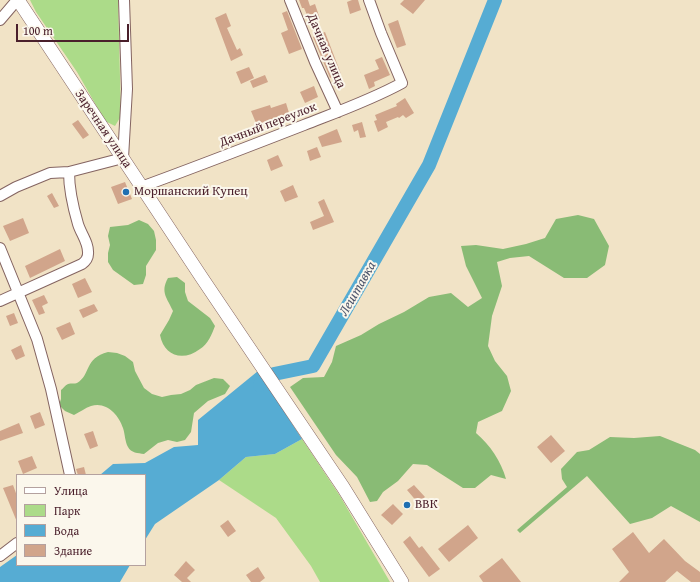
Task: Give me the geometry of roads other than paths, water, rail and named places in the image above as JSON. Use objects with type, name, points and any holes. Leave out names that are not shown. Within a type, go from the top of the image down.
[{"type":"main road","name":"Заречная улица","points":[[17,0],[343,487],[402,582]]},
{"type":"street","points":[[0,20],[17,0]]},
{"type":"street","points":[[0,196],[50,173],[69,172],[122,158],[127,82],[124,0]]},
{"type":"street","name":"Дачная улица","points":[[290,0],[315,62],[338,112]]},
{"type":"street","name":"Дачный переулок","points":[[141,187],[338,112],[402,83],[369,0]]},
{"type":"street","points":[[110,140],[125,130]]},
{"type":"street","points":[[0,300],[82,264],[87,260],[89,255],[87,246],[78,225],[69,188],[69,172]]},
{"type":"street","points":[[0,248],[38,339],[53,396],[70,474]]},
{"type":"street","points":[[0,556],[16,544]]},
{"type":"water","points":[[258,371],[302,439],[275,454],[246,457],[219,480],[155,524],[146,538],[146,474],[101,474],[113,464],[145,463],[174,447],[198,445],[198,420]]},
{"type":"water","points":[[16,556],[16,566],[129,566],[120,582],[0,582],[0,567]]},
{"type":"waterway","name":"Лештавка","points":[[260,385],[274,374],[313,366],[429,165],[495,0]]},
{"type":"place","name":"Моршанский Купец","points":[[126,192]]},
{"type":"place","name":"ВВК","points":[[407,505]]}]
